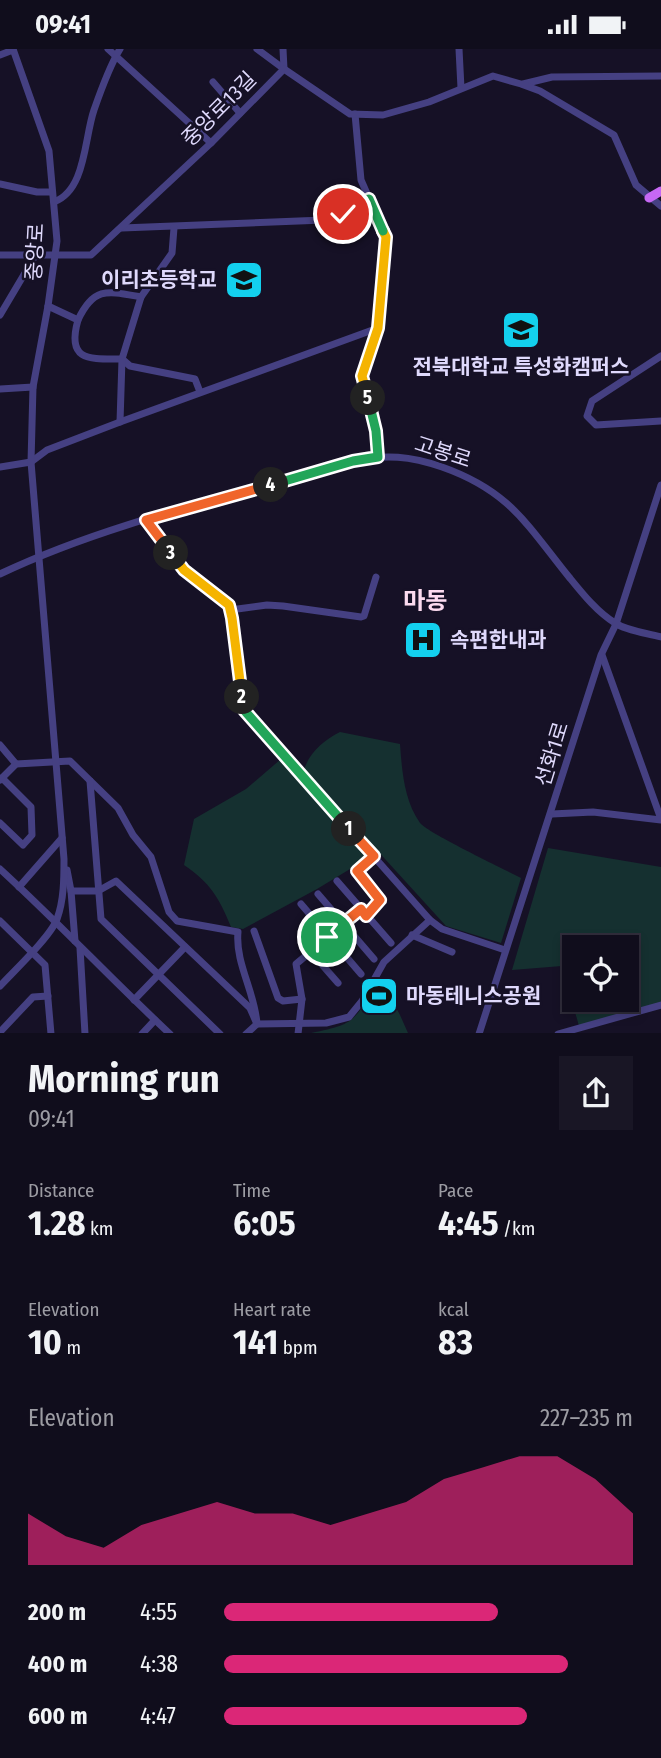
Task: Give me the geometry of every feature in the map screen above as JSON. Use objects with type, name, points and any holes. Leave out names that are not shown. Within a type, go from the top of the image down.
[{"type":"main road","points":[[649,198],[661,191]]},
{"type":"street","points":[[0,55],[13,49]]},
{"type":"street","name":"중앙로","points":[[13,49],[49,151],[54,202],[55,257],[33,387],[31,462],[63,838],[63,888],[57,921]]},
{"type":"street","points":[[108,49],[211,143]]},
{"type":"street","points":[[54,202],[65,198],[77,178],[93,112],[120,49]]},
{"type":"street","points":[[257,49],[284,69]]},
{"type":"street","points":[[283,49],[284,69]]},
{"type":"street","points":[[459,49],[461,88]]},
{"type":"street","name":"중앙로13길","points":[[0,255],[91,255],[211,143],[284,69],[350,114],[355,114]]},
{"type":"street","points":[[378,457],[376,431],[362,376],[378,328],[386,237],[362,180],[355,114],[383,115],[429,102],[493,76],[521,84],[540,92],[614,135],[636,185],[661,206]]},
{"type":"street","points":[[521,84],[552,77],[661,76]]},
{"type":"street","points":[[212,82],[240,113]]},
{"type":"street","points":[[0,184],[37,192],[52,192]]},
{"type":"street","points":[[649,198],[661,198]]},
{"type":"street","points":[[121,228],[324,220],[343,214],[369,199]]},
{"type":"street","points":[[120,422],[122,359],[141,297],[172,253],[174,228]]},
{"type":"street","points":[[0,316],[35,256]]},
{"type":"street","points":[[141,297],[98,293],[90,300],[78,320],[75,332],[78,352],[89,359],[122,359],[130,366],[195,379],[200,392]]},
{"type":"street","points":[[48,306],[78,320]]},
{"type":"street","points":[[0,467],[31,462],[47,450],[378,328]]},
{"type":"street","points":[[661,356],[592,401],[587,416],[596,425],[661,421]]},
{"type":"street","points":[[0,389],[33,387]]},
{"type":"street","name":"고봉로","points":[[0,574],[40,555],[146,520],[353,461],[402,456],[466,476],[493,491],[527,523],[580,591],[616,624],[661,637]]},
{"type":"street","name":"선화1로","points":[[479,1033],[601,655],[616,624],[661,485]]},
{"type":"street","points":[[146,520],[184,570],[229,605],[244,710],[430,920],[442,929],[505,950]]},
{"type":"street","points":[[230,610],[267,605],[361,617],[364,616],[376,577]]},
{"type":"street","points":[[552,814],[593,812],[661,819],[601,655]]},
{"type":"street","points":[[0,745],[16,764]]},
{"type":"street","points":[[0,823],[23,845],[32,835],[32,807],[1,779],[16,764],[70,761],[118,808],[133,835],[151,857],[169,912],[177,921],[238,932],[236,947],[256,1005],[257,1024]]},
{"type":"street","points":[[90,780],[101,919],[219,1033]]},
{"type":"street","points":[[19,887],[63,838]]},
{"type":"street","points":[[299,1033],[302,999],[296,967],[310,951],[343,924],[364,913],[380,900],[357,871],[374,856]]},
{"type":"street","points":[[64,859],[78,944],[85,1033]]},
{"type":"street","points":[[0,869],[57,921],[169,1033]]},
{"type":"street","points":[[71,891],[98,891],[116,881],[250,1008],[257,1024]]},
{"type":"street","points":[[337,881],[391,943]]},
{"type":"street","points":[[318,894],[374,959]]},
{"type":"street","points":[[301,904],[360,974]]},
{"type":"street","points":[[247,1033],[257,1024],[326,1023],[349,1017],[362,1001],[384,962],[430,920]]},
{"type":"street","points":[[0,921],[45,965],[50,1033]]},
{"type":"street","points":[[0,986],[57,921]]},
{"type":"street","points":[[254,931],[278,998],[283,1001],[302,999]]},
{"type":"street","points":[[412,935],[452,952]]},
{"type":"street","points":[[134,1000],[185,947]]},
{"type":"street","points":[[310,951],[338,983]]},
{"type":"street","points":[[0,1032],[33,997],[48,996]]},
{"type":"street","points":[[562,1033],[661,1005]]},
{"type":"street","points":[[143,1033],[155,1020]]},
{"type":"green space","points":[[340,732],[400,744],[407,795],[420,823],[521,878],[501,943],[446,926],[304,770],[309,758],[318,748]]},
{"type":"green space","points":[[281,759],[364,852],[365,860],[243,929],[231,927],[213,891],[184,865],[194,819],[246,789]]},
{"type":"green space","points":[[548,848],[661,867],[661,1003],[639,1009],[639,935],[562,935],[562,966],[512,970]]},
{"type":"green space","name":"마동테니스공원","points":[[380,978],[408,1033],[310,1033],[345,1023],[352,1019]]},
{"type":"green space","points":[[575,1012],[629,1012],[579,1026]]},
{"type":"place","name":"이리초등학교","points":[[244,280]]},
{"type":"place","name":"전북대학교 특성화캠퍼스","points":[[521,330]]},
{"type":"place","name":"속편한내과","points":[[423,640]]},
{"type":"place","name":"마동테니스공원","points":[[379,996]]},
{"type":"district","name":"마동","points":[[425,601]]},
{"type":"route","points":[[327,937],[361,909],[366,916],[379,903],[380,897],[357,871],[374,856],[244,710],[229,605],[184,570],[146,520],[353,461],[378,457],[376,431],[362,376],[378,328],[386,237],[369,199],[343,214]]}]
